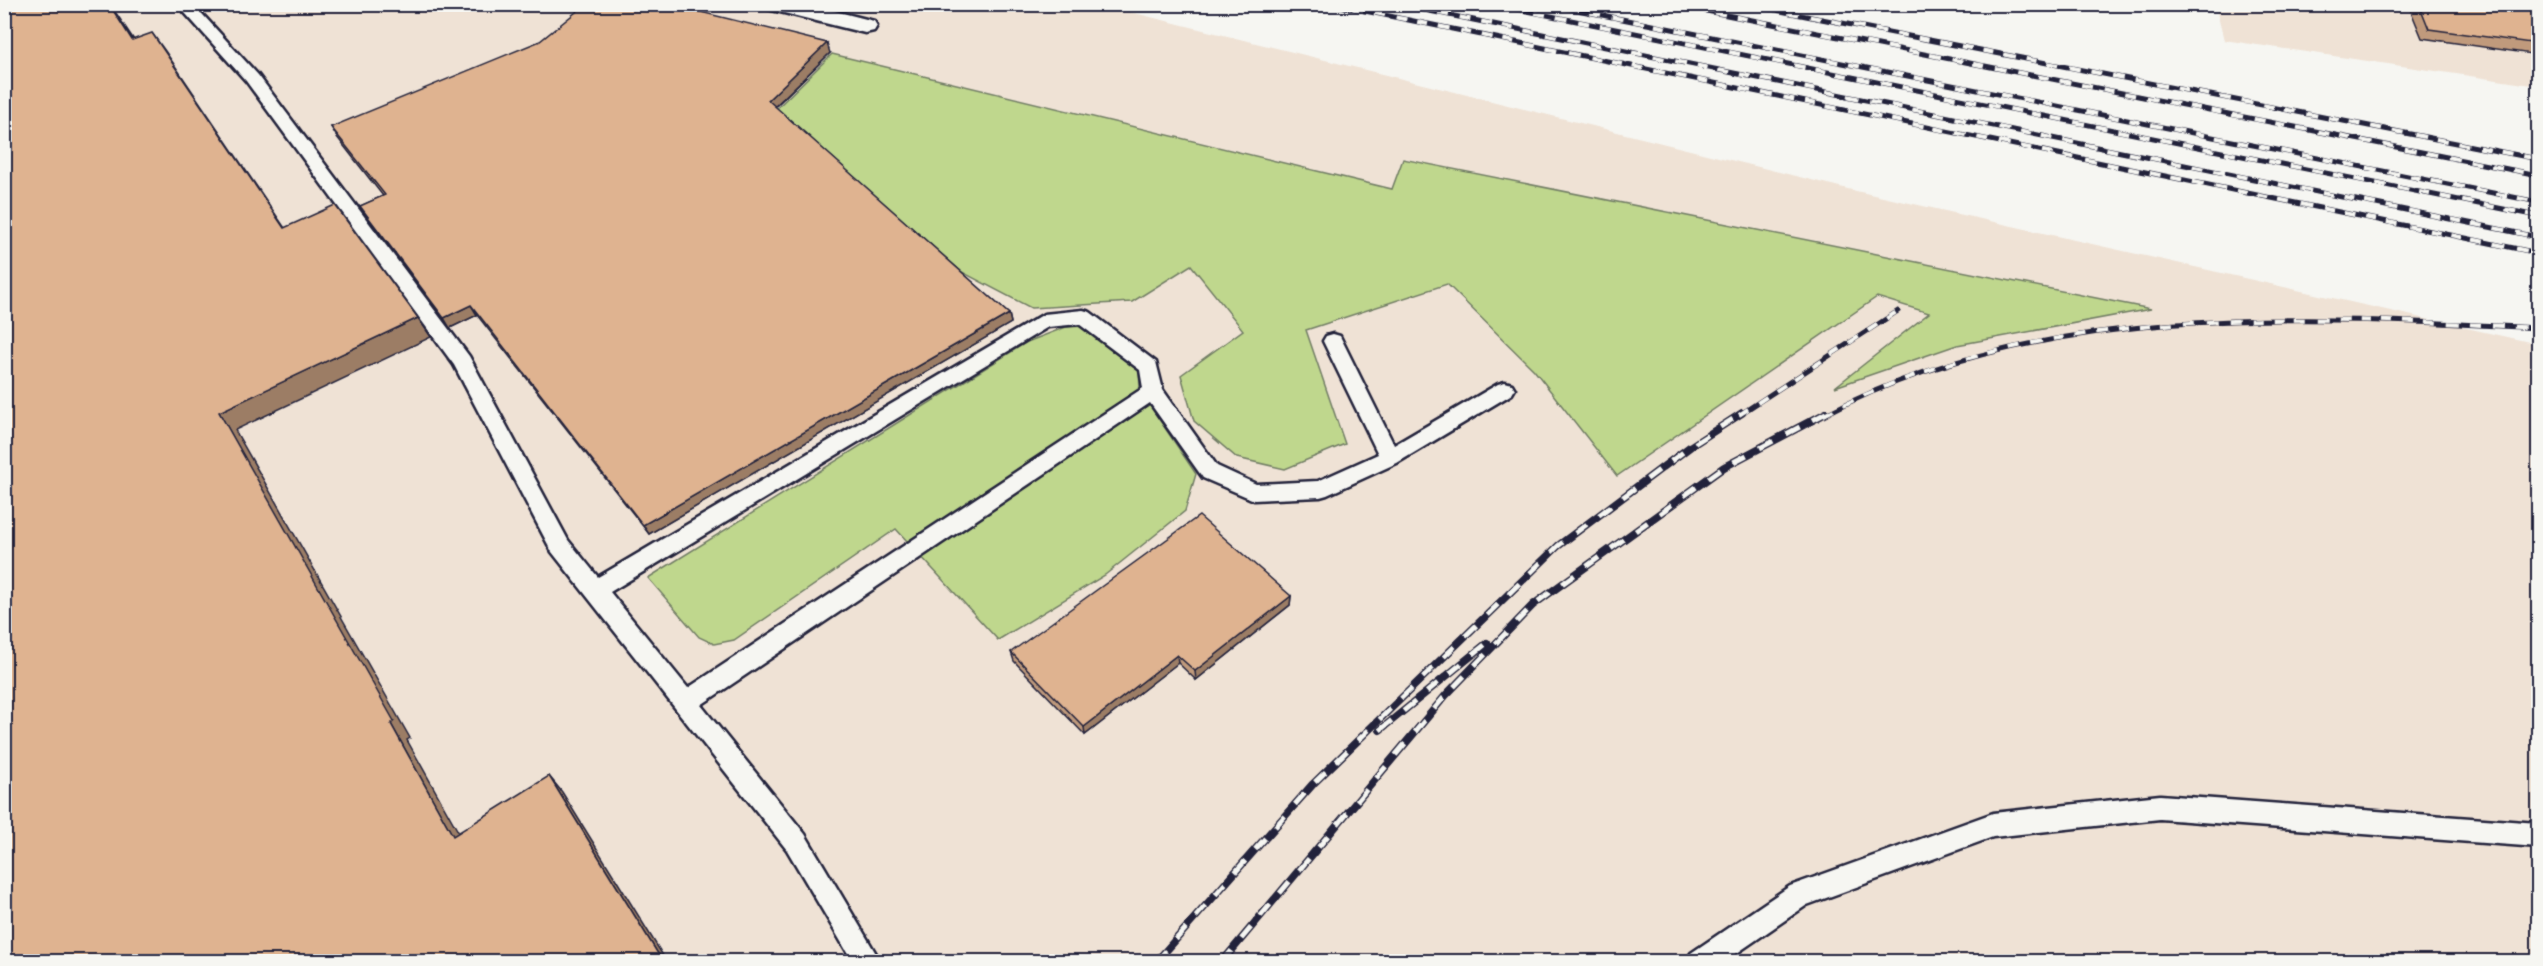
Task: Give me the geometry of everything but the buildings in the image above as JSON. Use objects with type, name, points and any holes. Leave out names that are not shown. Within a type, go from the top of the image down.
[{"type":"street","points":[[776,4],[865,26]]},
{"type":"lane","points":[[184,4],[252,78],[462,361],[560,546],[796,842],[868,962]]},
{"type":"lane","points":[[595,590],[1044,321],[1083,317],[1149,367],[1153,391],[1210,472],[1254,492],[1320,489],[1390,457],[1505,389]]},
{"type":"lane","points":[[1334,341],[1390,457]]},
{"type":"lane","points":[[685,703],[1153,391]]},
{"type":"lane","points":[[1700,962],[1799,896],[1993,825],[2160,807],[2538,835]]},
{"type":"shaded area","points":[[5,5],[1102,5],[1856,191],[2538,344],[2538,961],[5,962]]},
{"type":"shaded area","points":[[2215,5],[2538,5],[2538,86],[2224,40]]},
{"type":"green space","points":[[832,54],[1392,189],[1403,159],[2151,309],[1957,345],[1835,387],[1929,313],[1877,297],[1617,476],[1534,370],[1447,284],[1306,330],[1345,444],[1285,469],[1237,458],[1194,421],[1181,375],[1243,330],[1191,265],[1132,302],[1031,308],[962,272],[775,110]]},
{"type":"green space","points":[[1085,326],[1139,367],[1140,391],[1196,474],[1185,511],[1105,575],[998,640],[896,529],[734,640],[714,644],[699,637],[648,578],[1027,342],[1066,327]]},
{"type":"railway","points":[[1331,4],[2538,253]]},
{"type":"railway","points":[[1395,4],[2538,237]]},
{"type":"railway","points":[[1492,4],[2538,216]]},
{"type":"railway","points":[[1547,4],[2538,202]]},
{"type":"railway","points":[[1671,4],[2538,175]]},
{"type":"railway","points":[[1745,4],[2538,159]]},
{"type":"railway","points":[[1739,415],[1898,311]]},
{"type":"railway","points":[[1824,415],[1906,378],[1993,352],[2082,334],[2173,324],[2265,320],[2358,320],[2538,328]]},
{"type":"railway","points":[[1156,962],[1313,784],[1558,546],[1691,446],[1742,413]]},
{"type":"railway","points":[[1222,962],[1446,695],[1533,605],[1724,467],[1826,413]]},
{"type":"railway","points":[[1380,730],[1487,643]]}]
